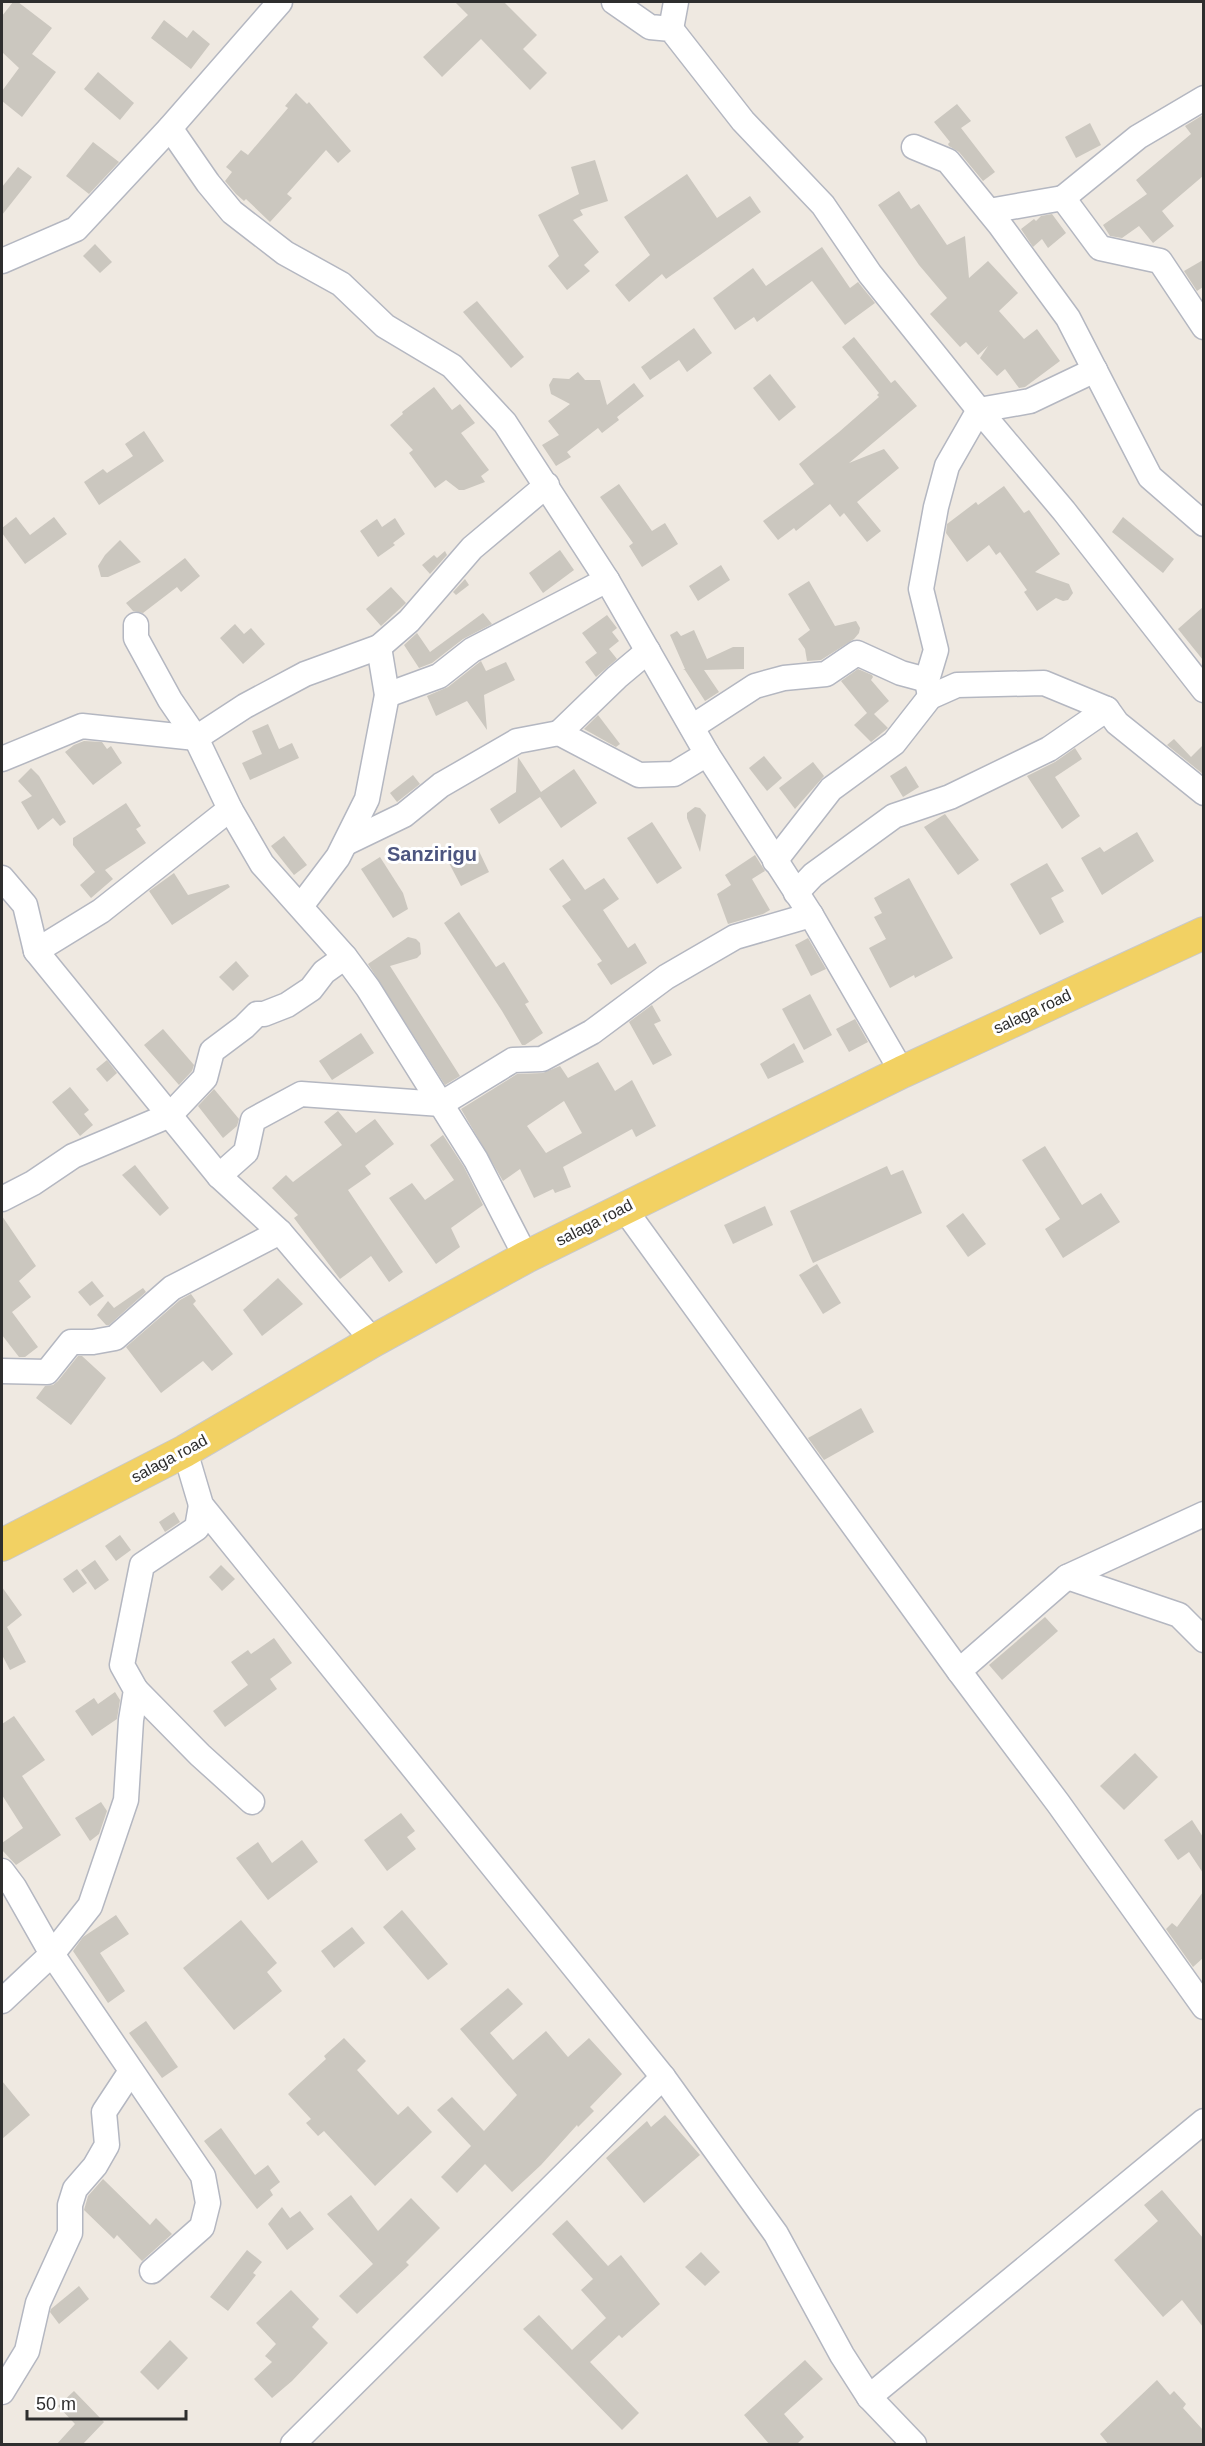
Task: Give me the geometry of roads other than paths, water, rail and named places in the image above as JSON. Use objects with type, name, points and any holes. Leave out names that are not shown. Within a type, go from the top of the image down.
[{"type":"main road","name":"salaga road","points":[[2,1545],[185,1451],[373,1341],[623,1207],[902,1072],[1203,933]]},
{"type":"street","points":[[2,261],[76,230],[170,128],[280,2]]},
{"type":"street","points":[[615,2],[650,27],[670,29],[743,121],[823,205],[870,274],[1064,511],[1203,690]]},
{"type":"street","points":[[670,29],[676,2]]},
{"type":"street","points":[[989,211],[1063,198],[1138,137],[1203,98]]},
{"type":"street","points":[[170,128],[208,183],[232,212],[285,253],[341,284],[385,326],[452,366],[505,423],[607,580],[707,754],[810,915],[902,1072]]},
{"type":"street","points":[[914,147],[948,161],[989,211],[1068,318],[1150,477],[1203,524]]},
{"type":"street","points":[[1063,198],[1100,248],[1160,261],[1203,327]]},
{"type":"street","points":[[979,410],[1030,401],[1095,370]]},
{"type":"street","points":[[775,861],[831,789],[894,743],[929,689],[936,650],[921,589],[936,507],[947,466],[979,410]]},
{"type":"street","points":[[2,759],[82,726],[196,738],[245,706],[305,674],[379,647],[409,621],[472,548],[546,485]]},
{"type":"street","points":[[387,695],[439,676],[472,650],[607,580]]},
{"type":"street","points":[[136,624],[136,638],[170,700],[196,738],[230,809],[262,864],[345,957],[368,988],[476,1160],[526,1257]]},
{"type":"street","points":[[301,906],[338,857],[367,799],[387,695],[379,647]]},
{"type":"street","points":[[345,843],[404,815],[441,785],[517,741],[559,733],[617,677],[648,651]]},
{"type":"street","points":[[692,727],[755,686],[784,678],[826,674],[857,653],[929,689],[957,685],[1044,683],[1107,709],[1118,723],[1203,793]]},
{"type":"street","points":[[796,893],[813,875],[894,816],[950,797],[1049,749],[1107,709]]},
{"type":"street","points":[[559,733],[639,775],[674,774],[707,754]]},
{"type":"street","points":[[36,951],[101,910],[230,809]]},
{"type":"street","points":[[2,878],[25,905],[36,951],[219,1176],[280,1232],[373,1341]]},
{"type":"street","points":[[219,1176],[246,1152],[253,1120],[301,1094],[441,1104],[513,1060],[543,1059],[592,1032],[666,977],[735,937],[810,915]]},
{"type":"street","points":[[2,1199],[33,1183],[73,1156],[170,1115],[206,1078],[212,1051],[257,1014],[264,1014],[287,1005],[311,989],[324,972],[345,957]]},
{"type":"street","points":[[623,1207],[959,1671],[1058,1803],[1203,2007]]},
{"type":"street","points":[[2,1371],[47,1372],[71,1342],[93,1342],[115,1338],[172,1288],[280,1232]]},
{"type":"street","points":[[185,1451],[201,1505],[663,2077],[776,2234],[842,2355],[869,2397],[914,2445]]},
{"type":"street","points":[[201,1505],[197,1528],[142,1565],[122,1665],[136,1690],[200,1755],[252,1802]]},
{"type":"street","points":[[959,1671],[1067,1577],[1203,1514]]},
{"type":"street","points":[[1067,1577],[1179,1615],[1203,1640]]},
{"type":"street","points":[[2,2001],[52,1954],[90,1906],[126,1800],[131,1720],[136,1690]]},
{"type":"street","points":[[2,1870],[52,1954],[203,2176],[208,2203],[202,2227],[152,2271]]},
{"type":"street","points":[[2,2392],[27,2351],[38,2303],[70,2233],[70,2205],[75,2189],[94,2166],[107,2145],[104,2112],[131,2071]]},
{"type":"street","points":[[293,2445],[663,2077]]},
{"type":"street","points":[[869,2397],[1203,2121]]},
{"type":"district","name":"Sanzirigu","points":[[432,854]]}]
